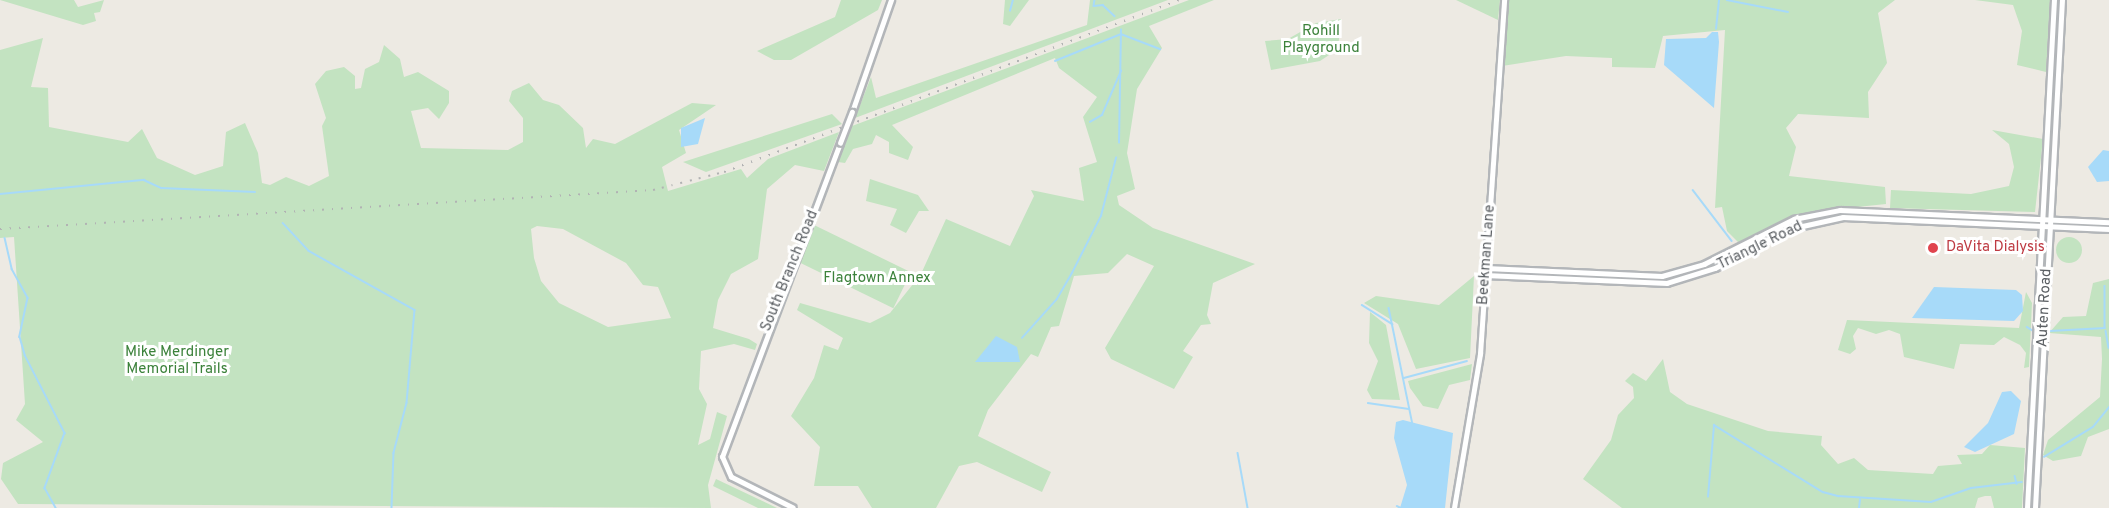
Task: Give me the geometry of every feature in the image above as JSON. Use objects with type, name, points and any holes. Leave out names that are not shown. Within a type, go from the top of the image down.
[{"type":"street","name":"South Branch Road","points":[[793,508],[731,477],[722,457],[852,112],[891,0]]},
{"type":"street","name":"Beekman Lane","points":[[1454,508],[1478,373],[1504,0]]},
{"type":"street","name":"Auten Road","points":[[2027,508],[2054,0]]},
{"type":"street","name":"Auten Road","points":[[2035,508],[2062,0]]},
{"type":"street","name":"Triangle Road","points":[[1486,268],[1662,276],[1704,264],[1794,219],[1840,210],[2109,222]]},
{"type":"street","name":"Triangle Road","points":[[1485,275],[1667,283],[1715,268],[1789,229],[1832,218],[2109,229]]},
{"type":"green space","points":[[0,0],[74,0],[78,7],[104,0],[100,12],[94,13],[96,21],[83,25]]},
{"type":"green space","points":[[841,0],[882,0],[878,10],[791,60],[774,60],[757,51],[835,17]]},
{"type":"green space","points":[[1005,0],[1029,0],[1010,26],[1003,24]]},
{"type":"green space","points":[[1090,0],[1168,0],[855,118],[871,77],[876,98],[1087,25]]},
{"type":"green space","points":[[1189,0],[1214,0],[1149,26],[1162,48],[1137,89],[1127,153],[1135,189],[1117,196],[1119,205],[1153,228],[1255,264],[1213,283],[1207,315],[1211,324],[1201,325],[1183,351],[1193,357],[1174,389],[1111,359],[1105,348],[1154,266],[1127,254],[1108,273],[1074,276],[1059,326],[1051,327],[1038,357],[1031,354],[988,410],[978,436],[1051,472],[1042,492],[977,462],[959,466],[936,508],[872,508],[858,486],[814,486],[820,447],[791,416],[814,378],[824,345],[838,350],[843,338],[797,310],[800,303],[870,323],[890,313],[921,274],[946,219],[1010,246],[1034,196],[1031,190],[1084,201],[1079,168],[1097,162],[1083,117],[1097,97],[1059,68],[1055,58],[892,125],[913,147],[908,160],[889,153],[889,142],[876,135],[872,144],[853,149],[845,163],[838,162],[852,126]]},
{"type":"green space","points":[[1456,0],[1500,0],[1498,20]]},
{"type":"green space","points":[[1507,0],[1895,0],[1878,13],[1887,63],[1868,92],[1869,118],[1798,114],[1786,128],[1796,147],[1789,176],[1885,187],[1886,204],[1809,212],[1739,243],[1727,231],[1722,207],[1715,208],[1725,30],[1663,36],[1655,68],[1612,67],[1612,58],[1566,56],[1502,66]]},
{"type":"green space","points":[[1975,0],[2050,0],[2046,72],[2017,65],[2022,31],[2013,5]]},
{"type":"green space","name":"Rohill Playground","points":[[1341,19],[1338,49],[1320,61],[1271,70],[1265,41],[1288,39],[1316,23]]},
{"type":"green space","name":"Mike Merdinger Memorial Trails","points":[[43,38],[31,87],[48,88],[49,127],[128,142],[142,129],[157,158],[195,175],[223,166],[226,132],[245,123],[258,153],[262,183],[270,185],[286,177],[309,186],[329,176],[322,126],[326,118],[315,84],[326,71],[344,67],[355,76],[355,89],[361,88],[365,69],[379,62],[384,45],[400,59],[404,77],[418,72],[449,91],[449,103],[439,119],[428,108],[411,111],[421,148],[508,150],[523,142],[523,118],[509,101],[512,91],[529,83],[543,100],[559,105],[583,128],[586,148],[593,139],[615,144],[692,103],[716,105],[679,130],[686,153],[662,167],[668,191],[741,169],[747,178],[768,159],[839,132],[824,171],[795,165],[767,189],[758,259],[731,274],[718,300],[713,328],[749,339],[757,344],[755,350],[734,344],[701,351],[699,389],[707,404],[698,445],[710,439],[717,412],[727,416],[708,485],[711,508],[18,504],[1,479],[3,463],[43,442],[16,420],[25,404],[14,237],[0,238],[0,50]],"holes":[[[537,226],[563,229],[626,263],[643,285],[658,287],[671,318],[608,327],[559,303],[541,281],[534,258],[531,229]]]},
{"type":"green space","points":[[832,114],[842,124],[706,172],[683,162]]},
{"type":"green space","points":[[1992,130],[2043,139],[2035,212],[1890,208],[1891,190],[1971,194],[2009,186],[2014,167],[2009,144]]},
{"type":"green space","points":[[870,179],[918,195],[929,211],[919,211],[906,233],[890,225],[897,209],[866,201]]},
{"type":"green space","name":"Flagtown Annex","points":[[812,224],[911,272],[893,308],[794,260]]},
{"type":"green space","points":[[2069,237],[2078,241],[2082,250],[2078,259],[2069,263],[2060,259],[2056,250],[2060,241]]},
{"type":"green space","points":[[1474,276],[1470,358],[1416,369],[1398,324],[1364,303],[1376,296],[1439,305]]},
{"type":"green space","points":[[2109,279],[2109,429],[2088,437],[2081,456],[2053,461],[2043,455],[2048,440],[2100,397],[2102,359],[2101,337],[2049,333],[2063,317],[2086,316],[2093,283]]},
{"type":"green space","points":[[2026,292],[2032,303],[2029,367],[2024,368],[2026,353],[2020,345],[2004,337],[1994,345],[1960,344],[1954,369],[1904,357],[1900,334],[1889,330],[1876,334],[1858,328],[1853,336],[1856,349],[1850,354],[1838,350],[1847,320],[2019,328]]},
{"type":"green space","points":[[1370,312],[1386,325],[1400,400],[1372,399],[1367,390],[1378,361],[1369,343]]},
{"type":"green space","points":[[1663,359],[1670,392],[1687,404],[1768,431],[1822,436],[1821,445],[1838,464],[1854,458],[1868,470],[1933,474],[1938,466],[1962,464],[1957,455],[1982,454],[1990,445],[2025,448],[2022,508],[1994,508],[1991,496],[1985,496],[1978,498],[1975,508],[1622,508],[1583,479],[1611,440],[1618,415],[1634,398],[1633,387],[1625,381],[1633,373],[1646,381]]},
{"type":"green space","points":[[1472,364],[1470,380],[1449,385],[1438,409],[1423,406],[1410,388],[1408,381]]},
{"type":"green space","points":[[716,479],[777,508],[758,508],[713,486]]},
{"type":"water","points":[[1712,32],[1718,32],[1719,42],[1714,108],[1664,65],[1666,39],[1706,38]]},
{"type":"water","points":[[705,118],[698,144],[681,147],[681,128]]},
{"type":"water","points":[[2103,150],[2109,151],[2109,181],[2097,182],[2088,167]]},
{"type":"water","points":[[1934,287],[2016,290],[2022,295],[2023,311],[2014,321],[1912,318]]},
{"type":"water","points":[[996,336],[1017,347],[1020,362],[975,362]]},
{"type":"water","points":[[2011,391],[2021,401],[2014,434],[1975,452],[1964,447],[1988,423],[2002,392]]},
{"type":"water","points":[[1403,420],[1453,433],[1445,508],[1400,508],[1407,485],[1394,438],[1396,422]]},
{"type":"waterway","points":[[1010,11],[1013,0]]},
{"type":"waterway","points":[[1095,0],[1094,6],[1103,5],[1115,16]]},
{"type":"waterway","points":[[1716,29],[1719,0]]},
{"type":"waterway","points":[[1727,0],[1788,12]]},
{"type":"waterway","points":[[1119,143],[1121,30]]},
{"type":"waterway","points":[[1055,61],[1121,34],[1160,49]]},
{"type":"waterway","points":[[1090,122],[1102,115],[1121,71]]},
{"type":"waterway","points":[[1022,338],[1057,299],[1072,273],[1101,216],[1116,158]]},
{"type":"waterway","points":[[0,194],[144,180],[161,188],[255,192]]},
{"type":"waterway","points":[[1693,190],[1732,241]]},
{"type":"waterway","points":[[283,223],[309,251],[415,310],[407,403],[394,453],[392,508]]},
{"type":"waterway","points":[[5,238],[12,269],[28,298],[20,337],[25,355],[65,433],[45,488],[56,508]]},
{"type":"waterway","points":[[2105,286],[2105,327]]},
{"type":"waterway","points":[[1362,305],[1392,324]]},
{"type":"waterway","points":[[1389,308],[1413,425]]},
{"type":"waterway","points":[[2027,327],[2032,330]]},
{"type":"waterway","points":[[2050,331],[2105,328]]},
{"type":"waterway","points":[[2106,331],[2109,348]]},
{"type":"waterway","points":[[1404,378],[1467,361]]},
{"type":"waterway","points":[[1368,403],[1409,409]]},
{"type":"waterway","points":[[2044,457],[2093,427],[2109,407]]},
{"type":"waterway","points":[[1708,497],[1714,425],[1823,492],[1838,496],[1931,502],[1971,488],[2022,482]]},
{"type":"waterway","points":[[1238,453],[1248,508]]},
{"type":"waterway","points":[[2015,476],[2017,484]]},
{"type":"waterway","points":[[1859,508],[1860,500]]},
{"type":"waterway","points":[[1397,506],[1401,508]]},
{"type":"railway","points":[[0,229],[653,190],[724,172],[1179,0]]},
{"type":"place","name":"DaVita Dialysis","points":[[1933,248]]}]
